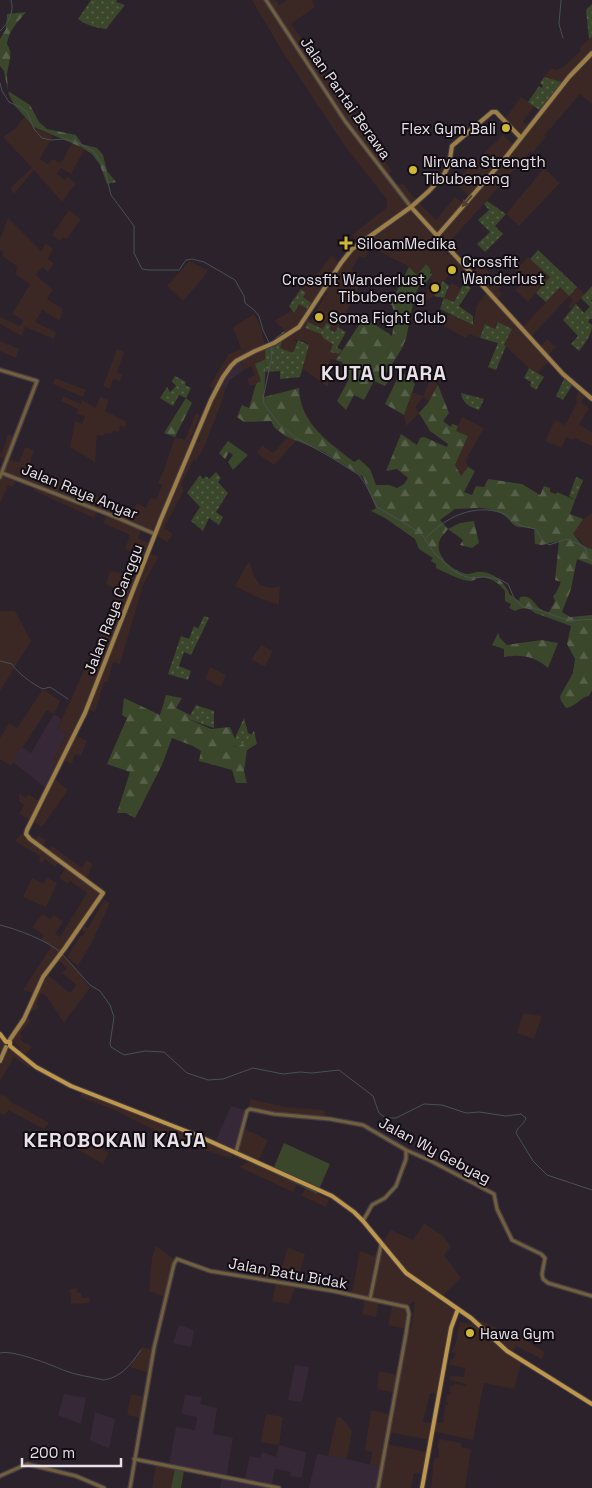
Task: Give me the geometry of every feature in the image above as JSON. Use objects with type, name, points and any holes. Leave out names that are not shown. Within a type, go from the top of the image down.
[{"type":"main road","points":[[437,236],[521,138],[568,79],[592,53]]},
{"type":"main road","name":"Jalan Raya Canggu","points":[[0,1061],[8,1044],[24,1020],[43,977],[103,893],[30,839],[26,832],[85,714],[155,534],[211,400],[231,366],[244,356],[274,343],[298,327],[352,249],[411,207],[443,176],[449,165],[452,146],[492,112],[496,112],[521,138]]},
{"type":"main road","points":[[411,207],[557,367],[592,399]]},
{"type":"main road","points":[[0,1034],[8,1044],[36,1067],[71,1086],[236,1152],[332,1196],[363,1221],[406,1273],[471,1318],[507,1351],[592,1403]]},
{"type":"main road","points":[[422,1488],[451,1328],[458,1309]]},
{"type":"street","name":"Jalan Pantai Berawa","points":[[266,0],[346,121],[411,207]]},
{"type":"street","points":[[0,370],[37,381],[2,473]]},
{"type":"street","name":"Jalan Raya Anyar","points":[[0,478],[2,473],[155,534]]},
{"type":"street","name":"Jalan Wy Gebyag","points":[[236,1152],[247,1111],[250,1109],[274,1114],[355,1123],[367,1127],[406,1150],[494,1194],[496,1209],[507,1227],[511,1238],[545,1258],[542,1274],[543,1280],[592,1296]]},
{"type":"street","points":[[406,1150],[406,1159]]},
{"type":"street","points":[[363,1221],[373,1204],[386,1198],[393,1190],[406,1159],[412,1152]]},
{"type":"street","points":[[370,1299],[381,1245]]},
{"type":"street","name":"Jalan Batu Bidak","points":[[134,1459],[154,1348],[174,1264],[176,1260],[180,1259],[202,1269],[370,1299],[405,1306],[408,1309],[409,1314],[378,1488]]},
{"type":"street","points":[[130,1488],[134,1459],[278,1488]]},
{"type":"street","points":[[0,1476],[27,1464],[76,1476],[104,1488]]},
{"type":"shaded area","points":[[252,0],[276,0],[279,5],[287,0],[312,0],[315,7],[291,24],[392,171],[387,175],[396,188],[401,184],[405,185],[412,196],[419,200],[421,205],[436,220],[455,197],[464,204],[470,197],[454,182],[503,135],[516,147],[522,140],[502,123],[521,97],[534,106],[523,122],[531,128],[562,82],[544,77],[551,68],[556,70],[563,67],[581,51],[579,48],[592,37],[592,104],[580,94],[446,246],[444,245],[441,248],[448,255],[452,251],[467,268],[461,274],[455,268],[440,285],[434,296],[420,302],[418,298],[425,296],[433,280],[430,279],[433,274],[426,264],[417,275],[409,267],[371,247],[365,258],[359,256],[351,270],[364,277],[336,332],[329,329],[326,323],[323,329],[309,322],[333,344],[330,352],[339,354],[336,360],[330,359],[328,387],[302,370],[309,344],[301,340],[291,340],[297,342],[293,353],[279,348],[285,330],[274,321],[291,311],[294,313],[299,304],[310,310],[305,317],[311,320],[327,292],[322,289],[313,304],[303,297],[306,293],[301,288],[313,279],[332,255],[339,263],[358,244],[352,235],[387,207],[387,200],[342,142],[282,51]]},
{"type":"shaded area","points":[[25,116],[34,127],[53,136],[40,159],[48,164],[52,159],[61,163],[72,143],[85,149],[71,174],[61,168],[57,174],[65,180],[68,177],[76,183],[62,202],[34,170],[14,194],[10,188],[32,168],[3,137],[16,128]]},
{"type":"shaded area","points":[[532,127],[546,137],[533,152],[522,141]]},
{"type":"shaded area","points":[[544,168],[560,183],[519,226],[506,214]]},
{"type":"shaded area","points":[[69,210],[81,219],[67,239],[63,237],[60,241],[52,235]]},
{"type":"shaded area","points":[[8,218],[41,251],[46,243],[53,249],[48,259],[54,264],[48,272],[42,267],[36,275],[53,290],[47,299],[63,309],[60,321],[42,310],[35,322],[56,332],[54,339],[25,327],[22,336],[0,324],[0,317],[20,326],[23,320],[12,314],[30,284],[15,274],[18,267],[2,256],[3,252],[0,250],[0,239]]},
{"type":"shaded area","points":[[528,257],[550,277],[528,302],[515,290],[525,280],[515,271]]},
{"type":"shaded area","points":[[189,261],[208,270],[183,301],[167,286]]},
{"type":"shaded area","points":[[480,264],[493,276],[496,273],[506,281],[498,290],[502,294],[499,298],[495,294],[492,296],[521,329],[560,287],[569,296],[530,338],[539,348],[547,339],[556,347],[547,357],[550,360],[538,373],[529,368],[504,345],[512,329],[498,322],[495,329],[486,324],[480,338],[469,334],[466,338],[443,326],[449,314],[473,325],[476,307],[488,290],[472,273]]},
{"type":"shaded area","points":[[451,283],[461,288],[454,302],[444,298]]},
{"type":"shaded area","points":[[577,287],[585,294],[571,309],[568,306],[573,300],[569,296]]},
{"type":"shaded area","points":[[254,314],[261,327],[265,347],[266,359],[255,364],[262,382],[250,386],[247,379],[255,375],[251,366],[244,370],[239,358],[218,384],[226,388],[221,404],[204,447],[196,461],[194,459],[181,485],[184,490],[164,528],[173,534],[167,542],[141,529],[138,538],[150,544],[146,552],[158,557],[143,585],[120,664],[113,662],[108,682],[104,682],[95,712],[84,708],[73,734],[87,741],[81,756],[75,754],[72,764],[62,760],[53,777],[53,761],[66,734],[57,730],[120,591],[106,584],[110,571],[136,578],[145,555],[125,549],[130,535],[103,523],[107,514],[97,510],[94,518],[34,491],[36,483],[18,476],[13,487],[8,485],[0,504],[0,477],[6,459],[0,457],[0,453],[2,453],[8,434],[14,437],[7,459],[19,462],[25,447],[34,450],[29,465],[55,480],[133,511],[137,503],[146,508],[151,497],[156,500],[162,485],[158,483],[175,437],[185,440],[196,413],[200,415],[189,443],[191,445],[188,452],[191,455],[198,443],[200,439],[195,436],[215,388],[209,387],[229,354],[241,349],[233,327]]},
{"type":"shaded area","points":[[0,341],[19,349],[16,358],[0,351]]},
{"type":"shaded area","points":[[117,349],[124,352],[117,373],[122,374],[120,381],[113,379],[110,389],[103,386]]},
{"type":"shaded area","points":[[238,358],[244,370],[230,380],[226,388],[217,383],[232,362]]},
{"type":"shaded area","points":[[431,377],[438,385],[433,395],[429,401],[423,397],[415,408],[419,413],[406,426],[404,415],[412,392],[423,396]]},
{"type":"shaded area","points":[[55,378],[86,390],[83,397],[53,384]]},
{"type":"shaded area","points":[[580,390],[592,400],[585,396],[581,402],[589,408],[579,425],[592,432],[592,446],[574,438],[573,440],[566,437],[562,448],[545,441],[555,420],[565,425],[578,401],[575,398]]},
{"type":"shaded area","points":[[63,396],[81,404],[82,400],[96,408],[100,397],[109,400],[105,411],[127,422],[126,427],[120,426],[119,432],[105,433],[104,436],[97,435],[95,462],[70,447],[75,421],[82,424],[85,416],[77,414],[78,409],[61,401]]},
{"type":"shaded area","points":[[462,417],[484,428],[466,460],[468,467],[461,477],[455,465],[468,436],[456,431]]},
{"type":"shaded area","points":[[288,437],[297,440],[274,465],[257,453],[262,445],[273,453]]},
{"type":"shaded area","points":[[592,513],[592,549],[583,546],[580,540],[572,534],[583,519]]},
{"type":"shaded area","points":[[249,561],[254,576],[260,585],[271,588],[280,586],[279,605],[259,598],[235,586]]},
{"type":"shaded area","points":[[0,611],[15,611],[31,641],[0,691]]},
{"type":"shaded area","points":[[261,645],[273,651],[265,666],[251,660]]},
{"type":"shaded area","points":[[210,667],[226,675],[221,687],[205,679]]},
{"type":"shaded area","points":[[43,689],[60,701],[54,714],[47,710],[11,766],[0,759],[0,738],[9,723],[17,728]]},
{"type":"shaded area","points":[[54,714],[62,719],[57,729],[66,734],[53,761],[53,777],[47,789],[13,762],[22,747],[31,753]]},
{"type":"shaded area","points":[[53,777],[68,790],[42,827],[19,814],[24,805],[19,801],[19,793],[26,798],[28,794],[39,801]]},
{"type":"shaded area","points":[[21,834],[34,843],[38,835],[46,840],[42,847],[49,851],[52,846],[82,868],[86,860],[93,864],[86,880],[102,890],[83,926],[88,928],[104,900],[110,903],[92,942],[78,966],[67,957],[80,936],[83,936],[85,932],[81,929],[62,955],[75,967],[90,988],[64,1023],[47,997],[41,993],[36,1005],[39,1006],[37,1010],[34,1009],[32,1012],[26,1009],[32,993],[23,990],[51,947],[41,940],[44,935],[32,927],[43,914],[50,919],[54,915],[63,922],[55,934],[60,937],[87,893],[70,881],[68,884],[59,878],[66,867],[59,862],[55,867],[45,859],[42,863],[39,861],[40,856],[15,841]],"holes":[[[56,958],[67,968],[62,973],[76,985],[70,993],[44,972]]]},
{"type":"shaded area","points":[[32,878],[44,884],[47,878],[57,883],[46,907],[23,897]]},
{"type":"shaded area","points":[[523,1013],[542,1016],[534,1039],[517,1033]]},
{"type":"shaded area","points":[[24,1015],[31,1020],[20,1034],[22,1036],[20,1039],[32,1047],[23,1058],[33,1065],[29,1068],[14,1057],[0,1082],[0,1058],[2,1053],[0,1052],[0,1033],[6,1043],[17,1053],[21,1049],[12,1041],[16,1036],[13,1033]]},
{"type":"shaded area","points":[[82,1091],[162,1122],[214,1145],[232,1155],[231,1158],[180,1143],[112,1109],[80,1097]]},
{"type":"shaded area","points":[[0,1095],[6,1096],[13,1103],[5,1115],[0,1113]]},
{"type":"shaded area","points":[[250,1099],[285,1107],[324,1110],[328,1120],[276,1116],[248,1111]]},
{"type":"shaded area","points":[[13,1103],[49,1123],[44,1129],[8,1110]]},
{"type":"shaded area","points":[[231,1106],[248,1111],[232,1155],[214,1145]]},
{"type":"shaded area","points":[[243,1128],[268,1140],[257,1164],[232,1155]]},
{"type":"shaded area","points":[[66,1131],[109,1153],[103,1164],[61,1140]]},
{"type":"shaded area","points":[[248,1162],[257,1164],[297,1184],[293,1192],[239,1167]]},
{"type":"shaded area","points":[[305,1188],[329,1199],[326,1207],[302,1196]]},
{"type":"shaded area","points":[[424,1223],[443,1236],[451,1247],[444,1255],[461,1278],[443,1295],[460,1307],[450,1325],[436,1394],[430,1393],[423,1422],[443,1423],[445,1405],[449,1404],[446,1402],[447,1394],[451,1395],[449,1391],[450,1385],[467,1386],[466,1384],[449,1380],[450,1376],[464,1377],[465,1368],[449,1365],[451,1359],[455,1356],[455,1353],[451,1352],[455,1345],[460,1322],[471,1324],[477,1320],[482,1321],[495,1327],[507,1340],[513,1333],[545,1352],[542,1359],[516,1346],[513,1354],[522,1360],[514,1389],[484,1383],[473,1440],[431,1431],[430,1440],[388,1432],[386,1444],[427,1452],[421,1474],[414,1473],[411,1488],[376,1488],[380,1467],[370,1465],[372,1452],[365,1451],[371,1410],[390,1414],[394,1393],[377,1389],[379,1371],[398,1375],[406,1329],[388,1325],[392,1306],[351,1296],[360,1251],[374,1256],[391,1230],[413,1240]],"holes":[[[415,1301],[411,1329],[406,1328],[406,1307]]]},
{"type":"shaded area","points":[[156,1246],[177,1261],[167,1298],[149,1291],[152,1257]]},
{"type":"shaded area","points":[[288,1248],[305,1254],[298,1278],[280,1273]]},
{"type":"shaded area","points":[[259,1269],[280,1273],[276,1283],[253,1279]]},
{"type":"shaded area","points":[[276,1283],[296,1286],[289,1304],[272,1301]]},
{"type":"shaded area","points":[[77,1288],[77,1293],[81,1293],[82,1298],[89,1297],[90,1303],[71,1304],[70,1289]]},
{"type":"shaded area","points":[[365,1299],[379,1302],[376,1317],[362,1314]]},
{"type":"shaded area","points":[[179,1325],[194,1330],[191,1347],[173,1343]]},
{"type":"shaded area","points":[[142,1347],[154,1350],[149,1373],[130,1367]]},
{"type":"shaded area","points":[[295,1365],[309,1367],[302,1402],[288,1400]]},
{"type":"shaded area","points":[[64,1394],[86,1398],[81,1424],[58,1415]]},
{"type":"shaded area","points":[[131,1394],[145,1397],[141,1418],[127,1415]]},
{"type":"shaded area","points":[[185,1395],[202,1397],[200,1404],[217,1408],[213,1434],[233,1438],[226,1478],[244,1481],[250,1456],[260,1458],[262,1452],[276,1457],[279,1445],[306,1452],[302,1478],[290,1476],[291,1472],[275,1469],[271,1488],[220,1488],[222,1478],[169,1466],[176,1427],[195,1430],[197,1417],[182,1414]]},
{"type":"shaded area","points":[[95,1412],[115,1419],[109,1449],[90,1440]]},
{"type":"shaded area","points":[[266,1414],[283,1417],[279,1445],[261,1442]]},
{"type":"shaded area","points":[[337,1417],[342,1418],[352,1431],[347,1459],[328,1456]]},
{"type":"shaded area","points":[[439,1439],[461,1443],[461,1447],[471,1449],[465,1488],[431,1488],[434,1458],[439,1457],[439,1449],[437,1448]]},
{"type":"shaded area","points":[[317,1454],[380,1467],[376,1488],[309,1488]]},
{"type":"shaded area","points":[[156,1465],[175,1468],[171,1488],[152,1488]]},
{"type":"green space","points":[[91,0],[117,0],[116,2],[125,5],[106,29],[102,29],[88,25],[78,19]]},
{"type":"green space","points":[[592,4],[592,37],[589,39],[586,10]]},
{"type":"green space","points":[[26,12],[14,27],[8,39],[7,44],[10,55],[7,75],[8,90],[4,71],[0,66],[0,39],[6,29],[7,14]]},
{"type":"green space","points":[[544,77],[562,82],[542,112],[528,102],[539,86],[542,88],[543,86],[540,83]]},
{"type":"green space","points":[[8,91],[30,105],[39,122],[47,129],[76,135],[82,144],[97,148],[103,155],[107,171],[116,182],[107,184],[100,165],[92,154],[81,147],[34,127],[15,106]]},
{"type":"green space","points":[[487,201],[506,214],[495,226],[503,234],[485,252],[477,244],[490,232],[478,220],[489,210],[484,204]]},
{"type":"green space","points":[[538,250],[577,287],[569,296],[560,287],[546,302],[536,293],[550,277],[530,259]]},
{"type":"green space","points":[[426,264],[431,270],[430,273],[433,274],[425,284],[421,283],[411,302],[395,294],[409,267],[417,275]]},
{"type":"green space","points":[[443,281],[449,286],[444,298],[434,296]]},
{"type":"green space","points":[[464,283],[471,288],[459,306],[473,316],[473,325],[440,309],[444,298],[454,302]]},
{"type":"green space","points":[[592,286],[592,319],[588,322],[592,325],[592,328],[588,339],[579,351],[571,344],[578,336],[563,320],[576,304],[584,313],[590,307],[581,298]]},
{"type":"green space","points":[[301,289],[306,293],[303,297],[313,304],[310,310],[299,304],[294,313],[289,306]]},
{"type":"green space","points":[[395,294],[413,303],[406,339],[385,375],[390,378],[385,386],[374,381],[364,400],[354,395],[346,410],[337,401],[349,379],[342,362],[336,360],[364,317],[392,336],[395,316],[390,304]]},
{"type":"green space","points":[[308,322],[323,329],[326,323],[331,325],[329,329],[335,332],[338,327],[346,332],[337,348],[342,350],[339,354],[330,352],[333,344],[324,339],[321,334],[305,328]]},
{"type":"green space","points":[[498,322],[512,329],[504,345],[506,346],[496,370],[488,367],[498,343],[480,338],[485,324],[495,329]]},
{"type":"green space","points":[[285,330],[280,348],[293,353],[298,340],[309,345],[300,377],[280,379],[280,371],[266,372],[265,347]]},
{"type":"green space","points":[[266,359],[264,397],[299,388],[304,412],[310,422],[344,455],[354,462],[359,459],[370,469],[376,485],[389,485],[397,488],[404,484],[408,478],[397,469],[386,471],[401,434],[417,445],[420,438],[424,437],[447,447],[448,444],[430,431],[419,413],[428,403],[438,385],[449,413],[443,421],[451,427],[452,424],[458,426],[456,431],[468,436],[455,465],[461,476],[468,467],[475,471],[464,492],[472,495],[476,486],[484,487],[488,479],[522,484],[540,495],[544,486],[550,488],[550,492],[556,494],[557,492],[575,500],[570,514],[583,519],[573,534],[583,546],[592,549],[592,565],[577,559],[571,589],[562,612],[570,617],[592,615],[592,690],[589,696],[566,708],[561,701],[560,696],[573,673],[575,659],[567,644],[571,626],[528,609],[523,608],[515,611],[509,608],[511,604],[505,601],[505,591],[489,579],[482,577],[467,581],[436,568],[436,564],[431,561],[433,558],[419,549],[415,539],[385,518],[371,511],[376,508],[363,477],[324,452],[285,436],[274,427],[271,421],[244,422],[237,417],[242,405],[249,408],[256,384],[261,381],[255,364]],"holes":[[[455,509],[488,509],[502,514],[518,527],[534,529],[535,544],[542,545],[559,541],[555,580],[561,582],[553,596],[555,601],[549,612],[544,611],[525,596],[520,597],[519,601],[510,595],[503,583],[491,574],[479,572],[466,574],[449,565],[440,552],[441,537],[448,529],[440,520]]]},
{"type":"green space","points":[[529,368],[544,377],[536,390],[530,386],[531,382],[524,378]]},
{"type":"green space","points":[[401,371],[415,384],[404,415],[385,404]]},
{"type":"green space","points":[[175,376],[186,382],[185,385],[191,388],[186,398],[179,395],[173,406],[160,398],[167,387],[170,392],[176,386],[172,381]]},
{"type":"green space","points":[[565,377],[573,384],[563,400],[556,396]]},
{"type":"green space","points":[[461,393],[484,399],[479,410],[467,404]]},
{"type":"green space","points":[[186,398],[192,403],[175,437],[164,433]]},
{"type":"green space","points":[[228,441],[248,455],[233,470],[228,462],[233,455],[229,452],[225,459],[219,453]]},
{"type":"green space","points":[[216,472],[221,478],[218,482],[228,493],[216,512],[223,517],[219,525],[209,518],[203,531],[191,521],[200,507],[187,493],[200,475],[203,479],[206,476],[209,479]]},
{"type":"green space","points":[[576,477],[583,480],[575,500],[569,496]]},
{"type":"green space","points":[[474,521],[479,543],[472,548],[460,545],[463,540],[448,529],[460,523]]},
{"type":"green space","points":[[204,616],[209,618],[191,655],[184,652],[179,666],[191,671],[188,680],[168,674],[181,636],[189,639],[194,626],[198,629]]},
{"type":"green space","points":[[498,633],[507,645],[542,640],[558,643],[548,668],[533,658],[504,657],[504,649],[492,645]]},
{"type":"green space","points":[[166,695],[182,698],[176,708],[190,715],[188,719],[211,729],[230,727],[235,739],[232,747],[239,746],[245,742],[254,731],[257,744],[247,750],[244,771],[247,783],[236,783],[232,770],[199,761],[201,751],[172,738],[162,765],[135,818],[126,813],[117,813],[130,772],[107,764],[127,718],[122,715],[124,698],[160,715]]},
{"type":"green space","points":[[196,705],[214,711],[214,728],[188,719]]},
{"type":"green space","points":[[244,718],[248,733],[252,735],[243,744],[231,747]]},
{"type":"green space","points":[[284,1143],[330,1164],[317,1194],[272,1172]]},
{"type":"green space","points":[[175,1468],[184,1470],[181,1488],[171,1488]]},
{"type":"waterway","points":[[0,31],[10,17],[11,0]]},
{"type":"waterway","points":[[561,0],[559,24],[563,38]]},
{"type":"waterway","points":[[0,83],[2,91],[9,102],[27,112],[34,129],[42,138],[51,140],[64,139],[77,142],[93,151],[104,167],[111,195],[134,226],[134,253],[142,269],[179,270],[186,260],[192,259],[204,262],[235,280],[244,296],[245,303],[259,316],[272,349],[263,398],[264,404],[279,424],[296,438],[359,475],[377,507],[423,536],[435,554],[455,572],[469,578],[485,577],[499,579],[508,584],[514,598],[523,607],[540,610],[568,620],[592,620]]},
{"type":"waterway","points":[[426,538],[442,524],[460,514],[470,511],[491,510],[504,514],[520,525],[536,529],[542,540],[549,545],[567,539],[585,547],[588,558],[592,562]]},
{"type":"waterway","points":[[0,661],[12,664],[21,674],[39,687],[43,689],[50,687],[68,699]]},
{"type":"waterway","points":[[0,925],[32,936],[60,952]]},
{"type":"waterway","points":[[63,955],[90,985],[100,991],[110,1005],[114,1017],[110,1044],[111,1047],[124,1055],[145,1051],[164,1052],[187,1073],[208,1080],[223,1079],[253,1068],[283,1074],[339,1070],[373,1096],[379,1113],[386,1118],[396,1118],[424,1104],[442,1105],[466,1113],[479,1112],[506,1116],[521,1114],[526,1118],[516,1133],[533,1161],[547,1175],[592,1190]]},
{"type":"waterway","points":[[0,1353],[22,1355],[73,1373],[104,1380],[121,1373],[130,1365],[141,1350]]},
{"type":"place","name":"Flex Gym Bali","points":[[506,128]]},
{"type":"place","name":"Nirvana Strength Tibubeneng","points":[[413,170]]},
{"type":"place","name":"SiloamMedika","points":[[346,243]]},
{"type":"place","name":"Crossfit Wanderlust","points":[[452,270]]},
{"type":"place","name":"Crossfit Wanderlust Tibubeneng","points":[[435,288]]},
{"type":"place","name":"Soma Fight Club","points":[[319,317]]},
{"type":"place","name":"Hawa Gym","points":[[470,1333]]},
{"type":"district","name":"KUTA UTARA","points":[[384,373]]},
{"type":"district","name":"KEROBOKAN KAJA","points":[[115,1140]]}]
